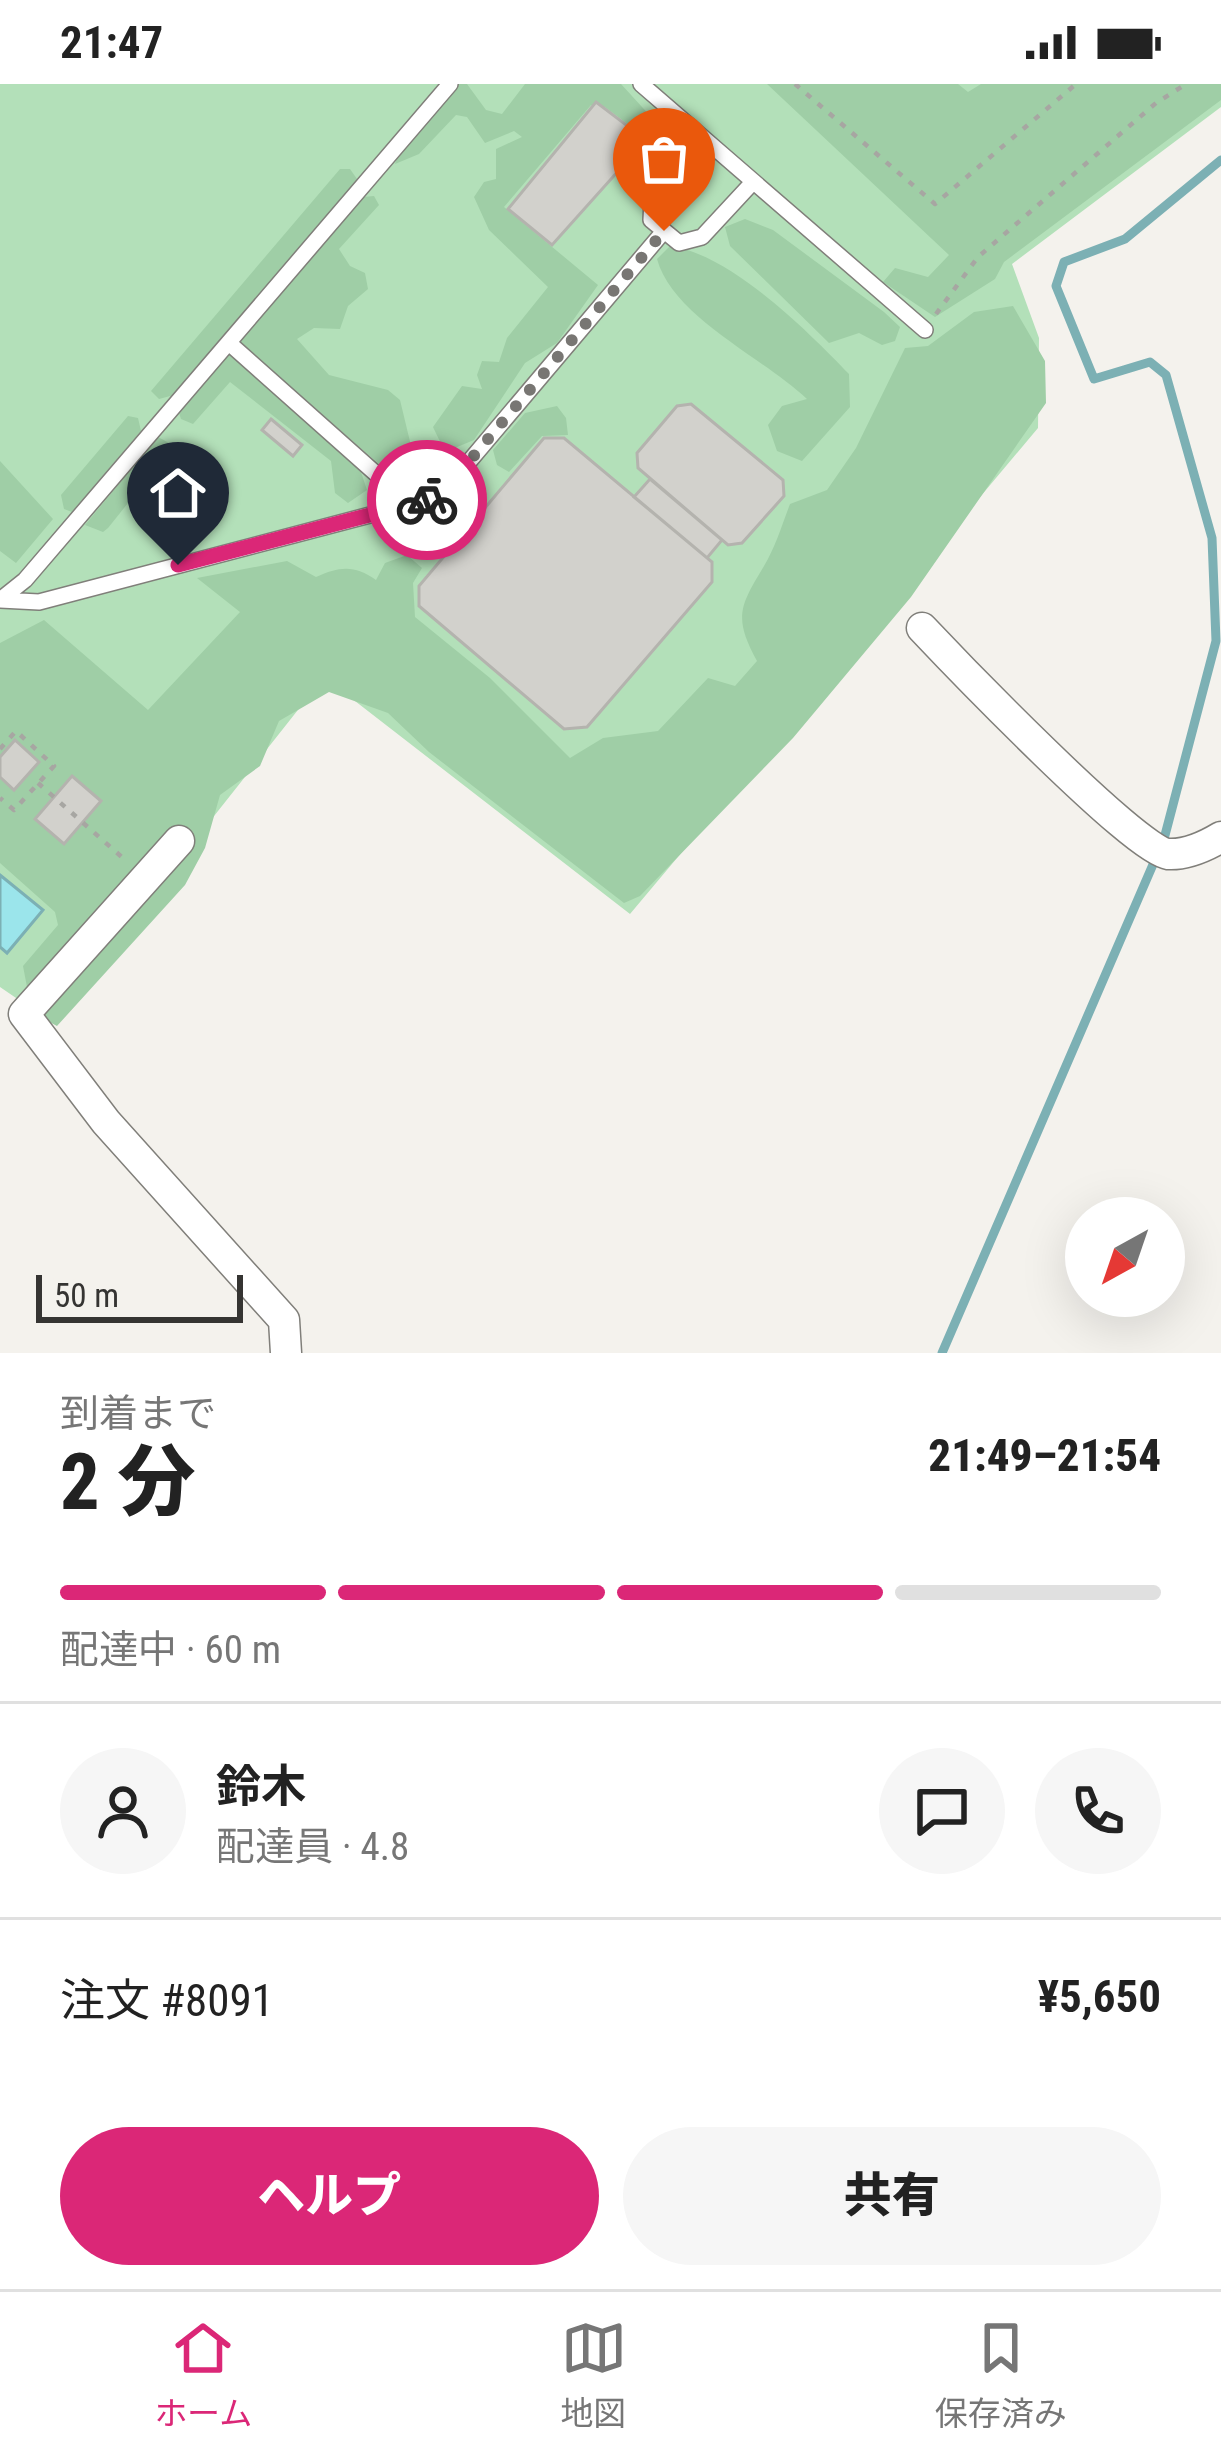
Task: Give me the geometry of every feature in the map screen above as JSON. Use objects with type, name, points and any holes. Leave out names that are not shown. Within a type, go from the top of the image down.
[{"type":"street","points":[[922,628],[1003,712],[1160,851],[1187,852],[1221,837]]},
{"type":"street","points":[[179,842],[12,1004],[106,1122],[284,1319],[286,1353]]},
{"type":"lane","points":[[0,600],[25,580],[450,84]]},
{"type":"lane","points":[[641,84],[925,330]]},
{"type":"lane","points":[[703,139],[652,200],[651,220],[679,242],[702,237],[753,182]]},
{"type":"lane","points":[[0,600],[39,602],[427,500],[467,464],[664,231]]},
{"type":"lane","points":[[229,343],[410,504]]},
{"type":"path","points":[[795,84],[935,204],[1076,84]]},
{"type":"path","points":[[925,330],[978,257],[1156,103],[1186,84]]},
{"type":"path","points":[[0,749],[16,731],[54,766],[14,810],[0,798]]},
{"type":"path","points":[[38,784],[101,838]]},
{"type":"green space","points":[[0,84],[1221,84],[1221,107],[1012,264],[1039,338],[1038,428],[630,914],[324,677],[203,830],[38,1013],[0,987]]},
{"type":"green space","points":[[459,84],[467,84],[486,110],[502,114],[525,84],[621,84],[664,131],[649,140],[605,107],[591,105],[504,207],[598,285],[557,343],[525,363],[474,440],[445,452],[433,427],[462,386],[482,389],[477,375],[482,361],[499,362],[507,338],[548,287],[489,230],[474,197],[484,182],[496,179],[496,149],[522,137],[514,131],[485,143],[467,117],[456,115],[419,154],[395,164],[399,152]]},
{"type":"green space","points":[[767,84],[958,84],[968,92],[981,84],[1221,84],[1221,100],[1004,262],[995,279],[935,317],[883,282],[895,268],[928,277],[949,255]]},
{"type":"green space","points":[[340,169],[350,169],[357,179],[349,194],[174,395],[159,399],[151,391]]},
{"type":"green space","points":[[374,196],[379,205],[339,249],[350,266],[365,273],[368,289],[348,306],[340,329],[314,328],[297,339],[329,375],[388,390],[400,400],[413,454],[399,471],[385,469],[238,342],[363,197]]},
{"type":"green space","points":[[745,219],[773,230],[884,312],[900,327],[895,341],[882,345],[859,333],[829,343],[730,246],[725,227]]},
{"type":"green space","points":[[670,246],[693,252],[742,278],[790,316],[849,374],[850,407],[802,461],[777,451],[768,425],[782,406],[807,399],[681,299],[657,259]]},
{"type":"green space","points":[[1013,306],[1045,361],[1046,403],[911,597],[793,738],[640,896],[624,903],[429,752],[388,713],[329,692],[279,721],[260,766],[220,795],[205,848],[185,885],[57,1026],[32,1013],[23,966],[58,925],[55,912],[0,863],[0,643],[44,620],[148,710],[240,612],[197,578],[287,561],[316,577],[347,569],[376,580],[385,563],[407,555],[422,568],[413,583],[415,617],[490,678],[570,758],[603,738],[658,731],[708,678],[735,686],[757,661],[742,622],[745,602],[790,504],[827,490],[856,448],[905,348],[928,346],[974,312]]},
{"type":"green space","points":[[227,351],[358,463],[367,490],[348,503],[335,493],[331,461],[230,382],[193,424],[181,419],[178,410]]},
{"type":"green space","points":[[557,406],[566,418],[568,435],[542,436],[509,472],[497,465],[493,450],[525,413]]},
{"type":"green space","points":[[128,416],[138,418],[141,431],[72,512],[64,509],[61,495]]},
{"type":"green space","points":[[158,437],[202,475],[213,492],[208,506],[198,507],[167,536],[159,518],[180,486],[156,468],[108,528],[103,532],[85,525]]},
{"type":"green space","points":[[0,461],[53,519],[16,563],[0,551]]},
{"type":"water","points":[[0,875],[43,910],[7,953],[0,947]]},
{"type":"building","points":[[596,102],[646,140],[552,245],[508,209]]},
{"type":"building","points":[[691,404],[783,480],[784,496],[742,543],[728,545],[638,468],[637,453],[677,406]]},
{"type":"building","points":[[271,419],[302,445],[293,456],[262,430]]},
{"type":"building","points":[[544,438],[564,438],[712,562],[712,582],[587,727],[564,729],[419,606],[419,586]]},
{"type":"building","points":[[650,479],[722,540],[707,558],[634,497]]},
{"type":"building","points":[[15,740],[39,762],[14,790],[0,777],[0,757]]},
{"type":"building","points":[[72,776],[101,801],[64,844],[35,819]]},
{"type":"waterway","points":[[942,1353],[1164,839],[1216,641],[1212,538],[1166,375],[1150,362],[1094,379],[1056,286],[1064,262],[1125,239],[1221,160]]},
{"type":"way so far","points":[[427,500],[467,464],[664,231]]},
{"type":"route","points":[[178,565],[427,500]]}]
